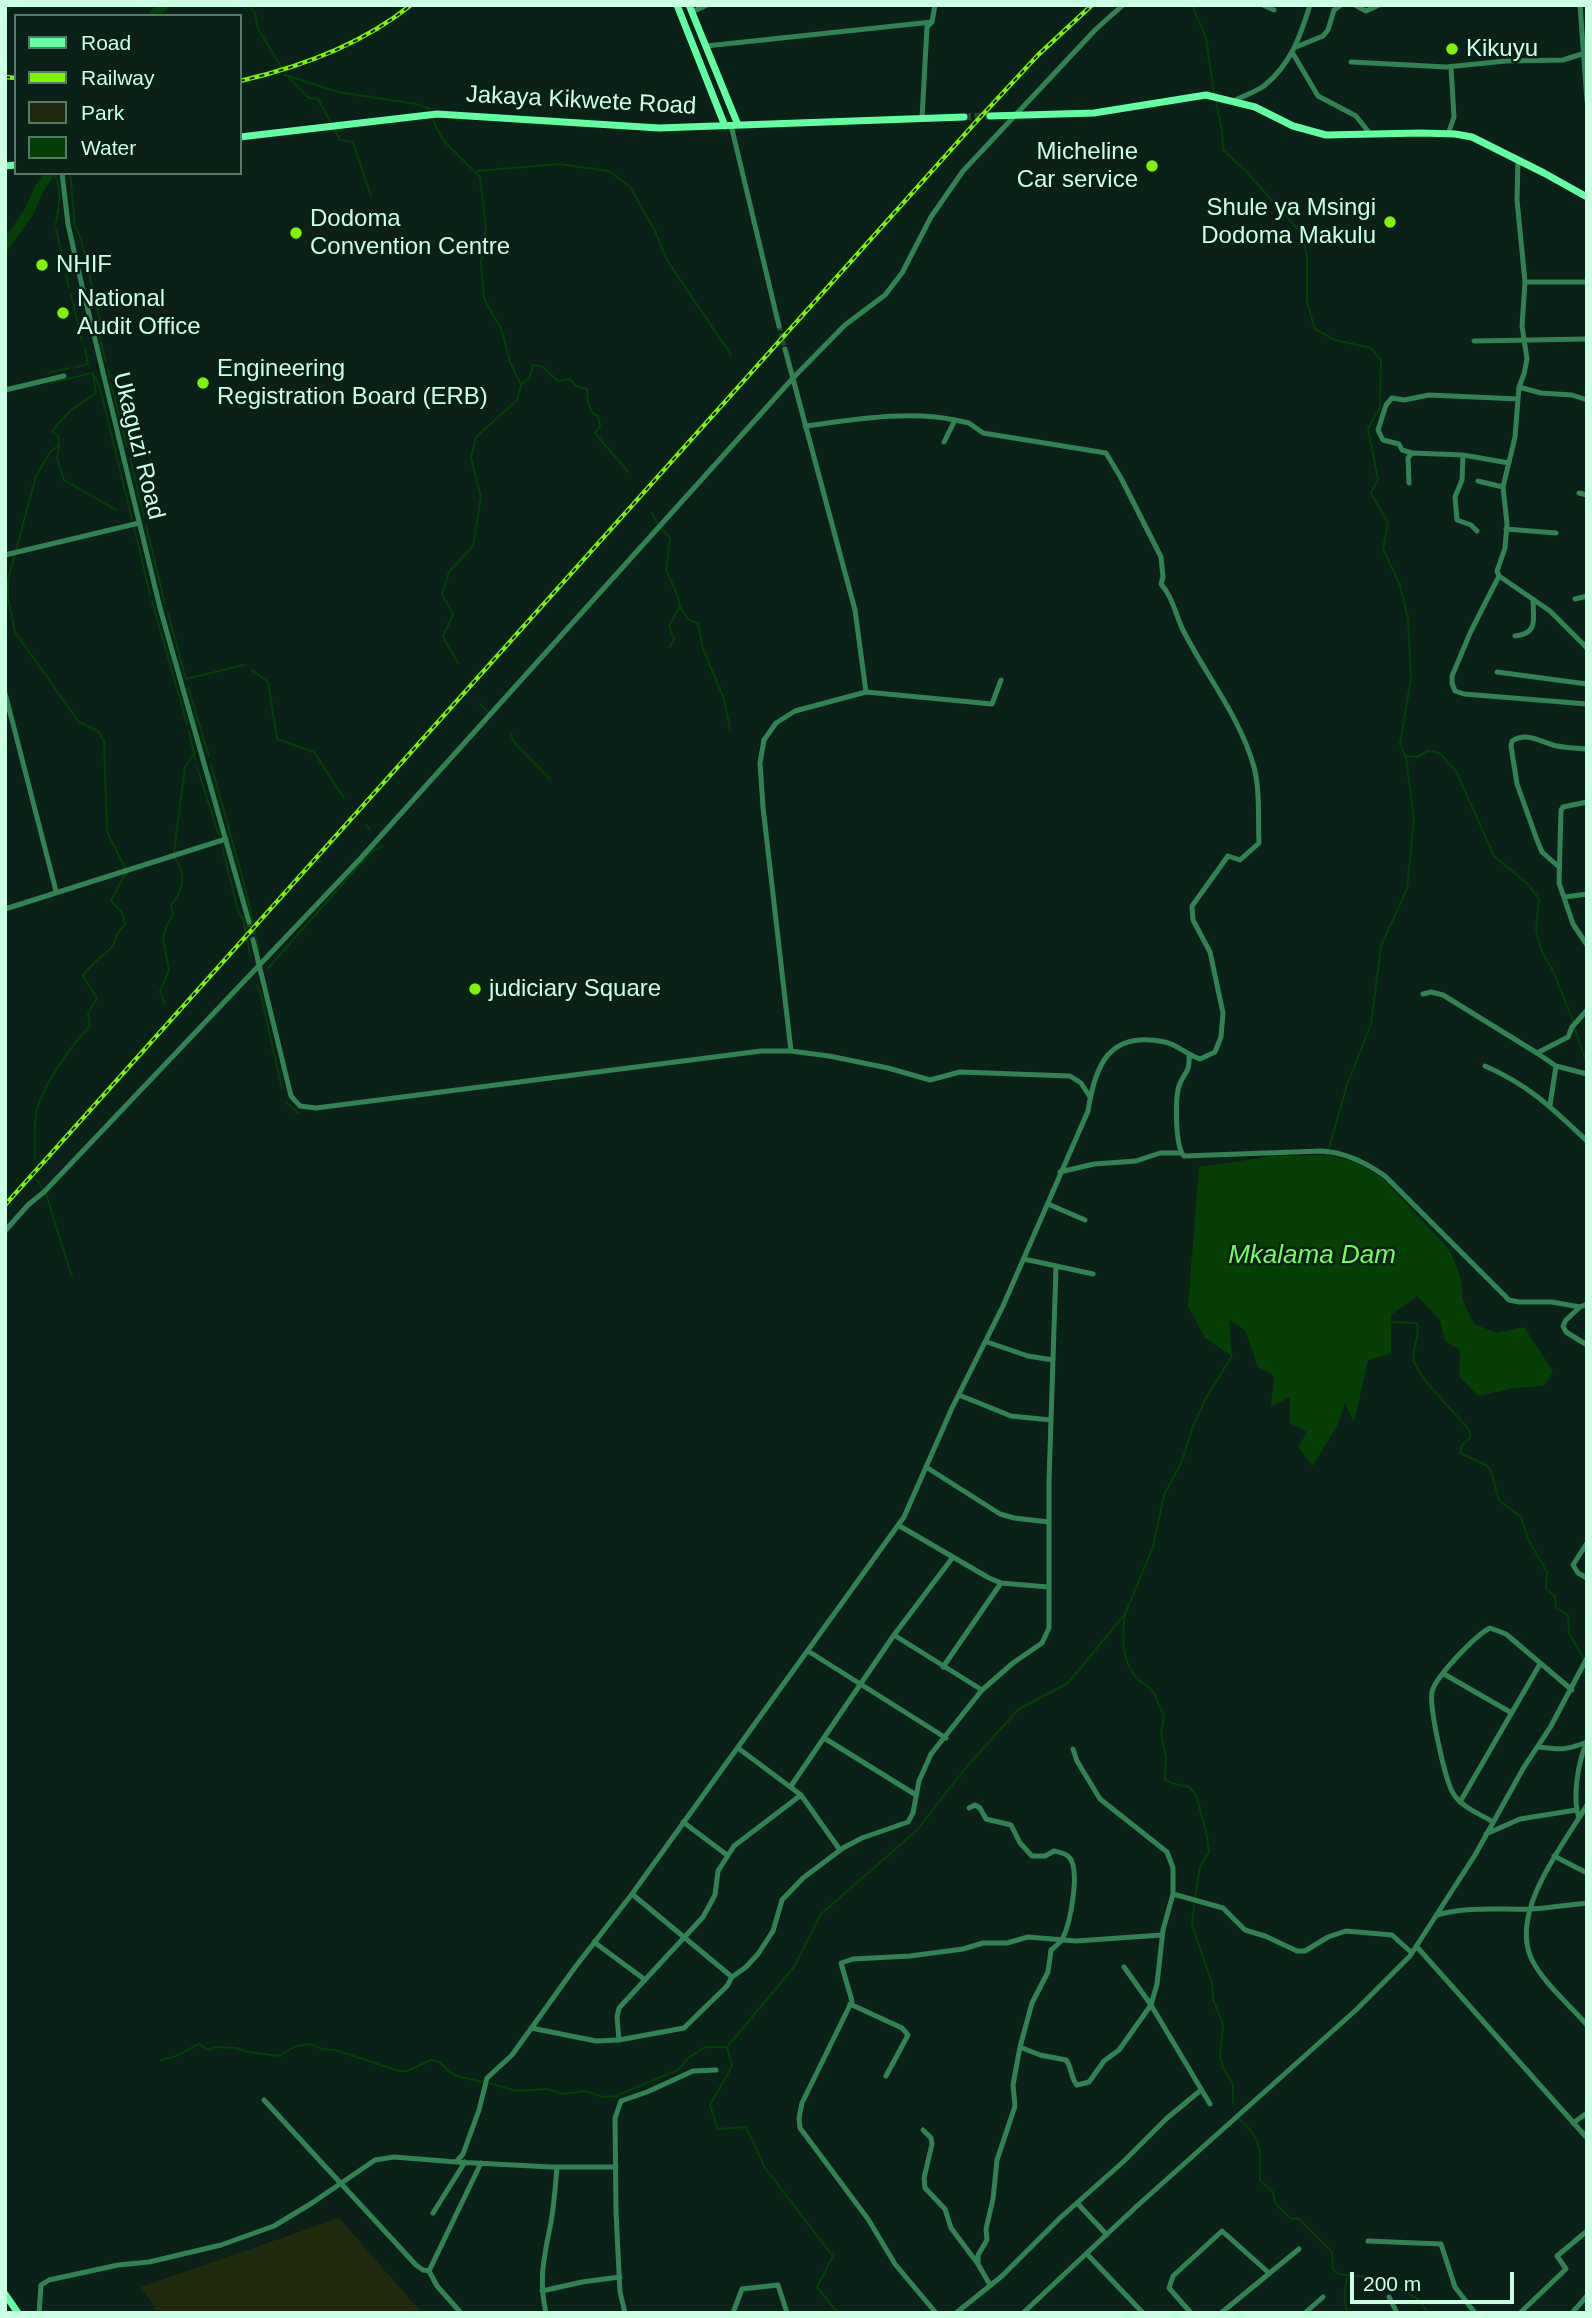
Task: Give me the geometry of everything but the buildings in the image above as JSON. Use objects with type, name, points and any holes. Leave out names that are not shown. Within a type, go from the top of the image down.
[{"type":"main road","points":[[677,5],[731,125]]},
{"type":"main road","points":[[690,8],[706,46],[731,125]]},
{"type":"main road","points":[[990,116],[1094,113],[1206,94],[1255,107],[1311,132],[1326,135],[1448,134],[1472,137],[1587,197]]},
{"type":"main road","name":"Jakaya Kikwete Road","points":[[242,136],[437,114],[634,127],[964,117]]},
{"type":"main road","points":[[5,2294],[18,2313]]},
{"type":"street","points":[[690,8],[707,5]]},
{"type":"street","points":[[922,118],[927,27],[932,22],[935,5]]},
{"type":"street","points":[[5,1231],[359,859],[793,377],[845,324],[885,295],[902,273],[931,217],[963,171],[1096,29],[1123,5]]},
{"type":"street","points":[[1263,5],[1274,10]]},
{"type":"street","points":[[1234,101],[1264,86],[1294,50],[1310,5]]},
{"type":"street","points":[[1294,50],[1323,36],[1328,30],[1334,10],[1341,5]]},
{"type":"street","points":[[1354,5],[1366,11],[1380,5]]},
{"type":"street","points":[[1580,5],[1587,101]]},
{"type":"street","points":[[706,46],[932,22]]},
{"type":"street","points":[[1294,50],[1318,96],[1356,116],[1371,135]]},
{"type":"street","points":[[1351,62],[1451,67],[1506,61],[1563,60],[1582,54]]},
{"type":"street","points":[[1448,134],[1454,117],[1451,67]]},
{"type":"street","points":[[731,125],[779,326]]},
{"type":"street","points":[[1518,159],[1517,200],[1525,282],[1524,339],[1527,359],[1519,387],[1515,437],[1503,487],[1505,548],[1497,570],[1499,576],[1550,611],[1587,648]]},
{"type":"street","name":"Ukaguzi Road","points":[[62,175],[68,224],[78,270],[139,523],[180,684],[249,922]]},
{"type":"street","points":[[1525,282],[1587,282]]},
{"type":"street","points":[[1474,341],[1587,339]]},
{"type":"street","points":[[785,349],[855,610],[866,692]]},
{"type":"street","points":[[5,390],[64,376]]},
{"type":"street","points":[[1519,387],[1587,400]]},
{"type":"street","points":[[1510,463],[1463,455],[1412,453],[1402,450],[1399,444],[1383,440],[1378,430],[1386,405],[1392,398],[1404,400],[1429,395],[1518,399]]},
{"type":"street","points":[[456,2162],[463,2154],[483,2099],[487,2078],[506,2062],[632,1894],[898,1525],[919,1486],[1024,1259],[1088,1111],[1091,1086],[1100,1065],[1119,1045],[1135,1041],[1164,1042],[1200,1059],[1215,1052],[1221,1038],[1223,1013],[1210,952],[1193,920],[1192,906],[1228,856],[1240,860],[1259,843],[1254,770],[1218,687],[1184,632],[1170,595],[1161,584],[1161,557],[1106,453],[983,433],[969,423],[938,416],[805,426]]},
{"type":"street","points":[[944,442],[956,420]]},
{"type":"street","points":[[1409,483],[1408,458],[1412,453]]},
{"type":"street","points":[[1463,455],[1462,480],[1455,498],[1457,520],[1471,525],[1477,531]]},
{"type":"street","points":[[1478,481],[1503,487]]},
{"type":"street","points":[[1579,493],[1587,495]]},
{"type":"street","points":[[5,555],[139,523]]},
{"type":"street","points":[[1506,529],[1556,533]]},
{"type":"street","points":[[1499,576],[1452,676],[1455,691],[1464,694],[1587,704]]},
{"type":"street","points":[[1575,599],[1587,596]]},
{"type":"street","points":[[1515,636],[1530,632],[1533,625],[1533,599]]},
{"type":"street","points":[[1497,672],[1587,684]]},
{"type":"street","points":[[791,1051],[762,796],[760,763],[764,740],[776,723],[795,711],[866,692],[992,704],[1001,680]]},
{"type":"street","points":[[5,693],[56,891]]},
{"type":"street","points":[[1559,867],[1542,852],[1537,840],[1517,784],[1512,740],[1527,737],[1555,746],[1587,749]]},
{"type":"street","points":[[1587,802],[1563,807],[1561,810],[1559,867],[1559,883],[1573,924],[1587,945]]},
{"type":"street","points":[[5,909],[56,891],[212,846],[226,839]]},
{"type":"street","points":[[1565,897],[1587,894]]},
{"type":"street","points":[[253,940],[291,1096],[300,1105],[308,1107],[761,1051],[791,1051],[829,1056],[930,1080],[960,1072],[1070,1076],[1081,1083],[1090,1097]]},
{"type":"street","points":[[1423,994],[1437,993],[1450,999],[1556,1066],[1587,1074]]},
{"type":"street","points":[[1537,1053],[1568,1037],[1572,1027],[1587,1010]]},
{"type":"street","points":[[1181,1153],[1178,1143],[1178,1089],[1190,1068],[1189,1055]]},
{"type":"street","points":[[1485,1066],[1518,1081],[1550,1105],[1587,1141]]},
{"type":"street","points":[[1550,1105],[1556,1066]]},
{"type":"street","points":[[1060,1172],[1094,1164],[1136,1161],[1160,1153],[1181,1153],[1195,1157],[1261,1152],[1340,1153],[1361,1160],[1385,1176],[1509,1300],[1552,1302],[1580,1307]]},
{"type":"street","points":[[1048,1204],[1085,1220]]},
{"type":"street","points":[[1024,1259],[1093,1274]]},
{"type":"street","points":[[531,2028],[571,2037],[619,2040],[684,2028],[733,1977],[747,1967],[767,1942],[782,1900],[792,1888],[840,1850],[862,1838],[908,1822],[913,1813],[925,1766],[952,1727],[982,1690],[1013,1663],[1042,1643],[1047,1636],[1056,1268]]},
{"type":"street","points":[[1587,1304],[1580,1307],[1563,1326],[1566,1332],[1587,1345]]},
{"type":"street","points":[[987,1342],[1027,1356],[1053,1360]]},
{"type":"street","points":[[959,1395],[1012,1416],[1051,1420]]},
{"type":"street","points":[[926,1467],[1000,1514],[1049,1522]]},
{"type":"street","points":[[898,1525],[1001,1583],[1048,1587]]},
{"type":"street","points":[[1587,1542],[1573,1565],[1578,1573],[1587,1578]]},
{"type":"street","points":[[791,1786],[894,1635],[953,1557]]},
{"type":"street","points":[[943,1667],[1001,1583]]},
{"type":"street","points":[[1493,1822],[1460,1802],[1453,1794],[1446,1776],[1432,1705],[1434,1686],[1476,1639],[1490,1628],[1506,1634],[1572,1690]]},
{"type":"street","points":[[894,1635],[982,1690]]},
{"type":"street","points":[[808,1651],[946,1738]]},
{"type":"street","points":[[1023,2313],[1356,2010],[1412,1954],[1524,1767],[1539,1747],[1587,1658]]},
{"type":"street","points":[[1460,1802],[1540,1664]]},
{"type":"street","points":[[1444,1674],[1510,1712]]},
{"type":"street","points":[[824,1738],[916,1794]]},
{"type":"street","points":[[1539,1747],[1571,1749],[1587,1742]]},
{"type":"street","points":[[1579,1818],[1576,1810],[1578,1765],[1587,1742]]},
{"type":"street","points":[[737,1748],[801,1795],[840,1850]]},
{"type":"street","points":[[1020,2047],[1040,2056],[1066,2060],[1073,2080],[1077,2085],[1083,2085],[1089,2082],[1104,2061],[1119,2050],[1151,2005],[1157,1984],[1162,1935],[1173,1894],[1173,1868],[1167,1852],[1100,1798],[1077,1761],[1073,1749]]},
{"type":"street","points":[[619,2040],[619,2008],[703,1917],[715,1895],[718,1871],[727,1856],[748,1835],[801,1795]]},
{"type":"street","points":[[969,1808],[975,1805],[986,1819],[1011,1825],[1020,1843],[1032,1856],[1045,1857],[1054,1851],[1071,1858],[1075,1892],[1061,1941],[1051,1950],[1048,1972],[1032,2003],[1020,2047],[1013,2085],[1015,2106],[999,2152],[986,2229],[987,2240],[978,2255],[978,2264]]},
{"type":"street","points":[[1587,1805],[1538,1887],[1528,1932],[1531,1957],[1542,1975],[1587,2025]]},
{"type":"street","points":[[1486,1834],[1520,1819],[1576,1810]]},
{"type":"street","points":[[683,1822],[727,1856]]},
{"type":"street","points":[[1555,1856],[1587,1873]]},
{"type":"street","points":[[632,1894],[733,1977]]},
{"type":"street","points":[[1173,1894],[1223,1908],[1245,1930],[1297,1951],[1305,1951],[1336,1933],[1355,1931],[1392,1935],[1412,1954]]},
{"type":"street","points":[[1436,1916],[1451,1911],[1531,1909],[1587,1903]]},
{"type":"street","points":[[936,2313],[895,2264],[868,2219],[800,2128],[802,2103],[852,2001],[841,1963],[853,1959],[950,1951],[983,1943],[1007,1943],[1028,1937],[1061,1941],[1162,1935]]},
{"type":"street","points":[[594,1942],[644,1979]]},
{"type":"street","points":[[1417,1947],[1587,2138]]},
{"type":"street","points":[[1125,1967],[1210,2104]]},
{"type":"street","points":[[850,2004],[902,2028],[908,2035],[886,2076]]},
{"type":"street","points":[[625,2313],[620,2277],[615,2167],[615,2118],[621,2101],[648,2092],[686,2073],[700,2069],[716,2070]]},
{"type":"street","points":[[956,2313],[990,2285],[1166,2119],[1201,2090]]},
{"type":"street","points":[[264,2100],[416,2265],[429,2271]]},
{"type":"street","points":[[1573,2123],[1587,2113]]},
{"type":"street","points":[[923,2130],[931,2138],[932,2144],[924,2178],[925,2188],[945,2209],[951,2228],[990,2285]]},
{"type":"street","points":[[39,2313],[41,2286],[49,2280],[118,2265],[149,2262],[221,2245],[289,2218],[363,2167],[384,2158],[557,2167],[615,2167]]},
{"type":"street","points":[[433,2213],[465,2161]]},
{"type":"street","points":[[429,2271],[481,2163]]},
{"type":"street","points":[[546,2313],[541,2291],[543,2250],[549,2233],[557,2167]]},
{"type":"street","points":[[1077,2204],[1107,2235]]},
{"type":"street","points":[[1191,2313],[1169,2288],[1173,2276],[1222,2231],[1269,2273]]},
{"type":"street","points":[[1520,2313],[1566,2269],[1557,2256],[1587,2231]]},
{"type":"street","points":[[1368,2241],[1441,2244],[1455,2287],[1475,2313]]},
{"type":"street","points":[[1221,2313],[1299,2249]]},
{"type":"street","points":[[1087,2253],[1143,2313]]},
{"type":"street","points":[[429,2271],[437,2286],[461,2313]]},
{"type":"street","points":[[541,2291],[620,2277]]},
{"type":"street","points":[[733,2313],[742,2289],[769,2284],[778,2285],[787,2313]]},
{"type":"street","points":[[1572,2313],[1587,2296]]},
{"type":"street","points":[[1305,2313],[1323,2297]]},
{"type":"street","points":[[1389,2297],[1397,2313]]},
{"type":"green space","points":[[339,2218],[422,2313],[158,2313],[141,2287]]},
{"type":"water","name":"Mkalama Dam","points":[[1327,1155],[1355,1162],[1381,1177],[1450,1250],[1460,1276],[1463,1301],[1474,1324],[1497,1333],[1524,1327],[1553,1371],[1544,1386],[1514,1388],[1478,1396],[1459,1376],[1460,1350],[1445,1341],[1440,1320],[1417,1296],[1391,1315],[1391,1354],[1368,1360],[1354,1423],[1345,1403],[1338,1424],[1313,1466],[1298,1447],[1307,1432],[1290,1423],[1290,1397],[1271,1407],[1274,1376],[1258,1367],[1245,1330],[1229,1320],[1232,1356],[1205,1338],[1188,1306],[1199,1167],[1273,1156]]},
{"type":"waterway","points":[[155,14],[164,5]]},
{"type":"waterway","points":[[249,5],[255,13],[258,29],[282,68]]},
{"type":"waterway","points":[[1192,5],[1206,38],[1214,93]]},
{"type":"waterway","points":[[285,75],[338,92],[416,104],[430,109]]},
{"type":"waterway","points":[[289,78],[309,98],[318,99],[330,121]]},
{"type":"waterway","points":[[1216,101],[1223,150],[1246,171],[1302,234],[1307,256],[1307,302],[1315,329],[1335,340],[1371,348],[1381,360],[1380,407],[1368,429],[1378,479],[1371,493],[1388,523],[1383,549],[1400,585],[1408,619],[1411,678],[1400,744],[1405,756],[1417,757],[1428,751],[1439,753],[1456,771],[1494,856],[1529,885],[1539,899],[1536,930],[1541,950],[1553,971],[1574,1023]]},
{"type":"waterway","points":[[432,118],[443,140],[480,177],[486,227],[481,263],[484,298],[502,331],[510,362],[521,385],[517,400],[476,437],[471,458],[481,497],[473,546],[449,572],[442,594],[453,614],[443,637],[458,663]]},
{"type":"waterway","points":[[334,129],[340,140],[353,142],[371,196]]},
{"type":"waterway","points":[[477,171],[559,164],[609,171],[630,187],[655,231],[667,260],[731,355]]},
{"type":"waterway","points":[[5,246],[30,210],[49,175]]},
{"type":"waterway","points":[[54,175],[59,190],[56,223]]},
{"type":"waterway","points":[[70,175],[75,226],[81,239],[100,320],[100,339],[106,362]]},
{"type":"waterway","points":[[56,229],[65,267]]},
{"type":"waterway","points":[[66,274],[69,287]]},
{"type":"waterway","points":[[71,295],[82,341]]},
{"type":"waterway","points":[[76,367],[88,364],[85,348]]},
{"type":"waterway","points":[[521,385],[530,377],[533,365],[543,367],[558,381],[570,379],[576,386],[587,389],[588,403],[593,414],[598,416],[600,426],[595,433],[628,472]]},
{"type":"waterway","points":[[48,373],[70,368]]},
{"type":"waterway","points":[[108,370],[110,377]]},
{"type":"waterway","points":[[51,383],[92,373]]},
{"type":"waterway","points":[[93,373],[96,393],[71,410],[52,431],[58,436],[59,445],[50,452],[36,476],[8,580],[8,598],[15,632],[79,722],[98,731],[104,741],[107,832],[125,868]]},
{"type":"waterway","points":[[95,377],[132,519]]},
{"type":"waterway","points":[[111,383],[127,447]]},
{"type":"waterway","points":[[59,447],[57,458],[64,480],[116,510]]},
{"type":"waterway","points":[[130,457],[144,516]]},
{"type":"waterway","points":[[652,513],[670,538],[666,570],[680,607],[688,619],[698,624],[703,649],[724,699],[730,729]]},
{"type":"waterway","points":[[146,525],[165,604]]},
{"type":"waterway","points":[[134,527],[150,594]]},
{"type":"waterway","points":[[152,601],[187,724]]},
{"type":"waterway","points":[[670,647],[674,639],[669,626],[679,608]]},
{"type":"waterway","points":[[168,613],[186,679],[244,665]]},
{"type":"waterway","points":[[252,670],[268,682],[277,739],[314,752],[344,798]]},
{"type":"waterway","points":[[188,687],[209,756]]},
{"type":"waterway","points":[[480,704],[488,712]]},
{"type":"waterway","points":[[189,731],[195,759]]},
{"type":"waterway","points":[[510,733],[515,743],[550,779]]},
{"type":"waterway","points":[[174,852],[185,767],[195,752]]},
{"type":"waterway","points":[[1327,1155],[1347,1085],[1371,1024],[1381,946],[1407,889],[1414,818],[1406,758]]},
{"type":"waterway","points":[[211,764],[246,891],[259,951]]},
{"type":"waterway","points":[[197,767],[219,836]]},
{"type":"waterway","points":[[366,825],[370,830]]},
{"type":"waterway","points":[[268,968],[363,861],[383,846]]},
{"type":"waterway","points":[[222,847],[239,914],[243,918],[250,955]]},
{"type":"waterway","points":[[165,1005],[160,991],[169,970],[163,938],[173,915],[171,905],[182,882],[181,870],[175,858]]},
{"type":"waterway","points":[[35,1158],[35,1125],[39,1104],[58,1067],[90,1026],[88,1013],[97,998],[83,976],[110,949],[125,925],[122,912],[111,901],[126,872]]},
{"type":"waterway","points":[[256,985],[260,991],[282,1089]]},
{"type":"waterway","points":[[1575,1029],[1587,1064]]},
{"type":"waterway","points":[[286,1102],[298,1113]]},
{"type":"waterway","points":[[37,1180],[43,1190]]},
{"type":"waterway","points":[[46,1194],[72,1277]]},
{"type":"waterway","points":[[1391,1322],[1417,1323],[1418,1333],[1413,1356],[1417,1368],[1430,1387],[1470,1431],[1470,1438],[1462,1445],[1460,1453],[1486,1465],[1491,1471],[1499,1500],[1521,1517],[1529,1541],[1547,1572],[1546,1589],[1555,1596],[1556,1608],[1568,1615],[1569,1633],[1587,1664]]},
{"type":"waterway","points":[[838,2313],[817,2287],[833,2256],[765,2168],[746,2127],[718,2129],[710,2105],[732,2066],[727,2047],[794,1967],[821,1914],[916,1831],[969,1764],[1019,1709],[1068,1683],[1125,1614],[1153,1547],[1164,1495],[1182,1461],[1193,1426],[1206,1398],[1232,1356]]},
{"type":"waterway","points":[[1125,1614],[1123,1639],[1128,1663],[1136,1677],[1153,1692],[1164,1716],[1161,1734],[1166,1757],[1165,1779],[1189,1787],[1196,1795],[1206,1831],[1209,1852],[1200,1867],[1195,1898]]},
{"type":"waterway","points":[[1194,1904],[1192,1925],[1223,2024],[1220,2055],[1223,2068],[1233,2085],[1233,2103]]},
{"type":"waterway","points":[[161,2060],[176,2056],[199,2044],[208,2050],[216,2047],[236,2048],[279,2056],[296,2046],[310,2044],[399,2071],[407,2071],[431,2060],[440,2062],[457,2076],[483,2082]]},
{"type":"waterway","points":[[488,2083],[516,2091],[548,2089],[563,2094],[584,2091],[604,2097],[616,2096],[678,2070],[688,2058],[705,2047],[727,2047]]},
{"type":"waterway","points":[[1239,2119],[1256,2139],[1260,2180],[1273,2192],[1275,2203],[1291,2219],[1298,2218],[1332,2252],[1333,2269],[1338,2274],[1380,2278],[1418,2299],[1428,2313]]},
{"type":"waterway","points":[[1347,2278],[1347,2313]]},
{"type":"tunnel","points":[[964,117],[990,116]]},
{"type":"tunnel","points":[[779,326],[785,349]]},
{"type":"tunnel","points":[[249,922],[253,940]]},
{"type":"railway","points":[[242,80],[330,53],[372,32],[411,5]]},
{"type":"railway","points":[[5,1205],[974,124],[1038,55],[1092,5]]},
{"type":"railway","points":[[5,77],[14,78]]},
{"type":"place","name":"Kikuyu","points":[[1452,49]]},
{"type":"place","name":"Micheline Car service","points":[[1152,166]]},
{"type":"place","name":"Shule ya Msingi Dodoma Makulu","points":[[1390,222]]},
{"type":"place","name":"Dodoma Convention Centre","points":[[296,233]]},
{"type":"place","name":"NHIF","points":[[42,265]]},
{"type":"place","name":"National Audit Office","points":[[63,313]]},
{"type":"place","name":"Engineering Registration Board (ERB)","points":[[203,383]]},
{"type":"place","name":"judiciary Square","points":[[475,989]]}]
